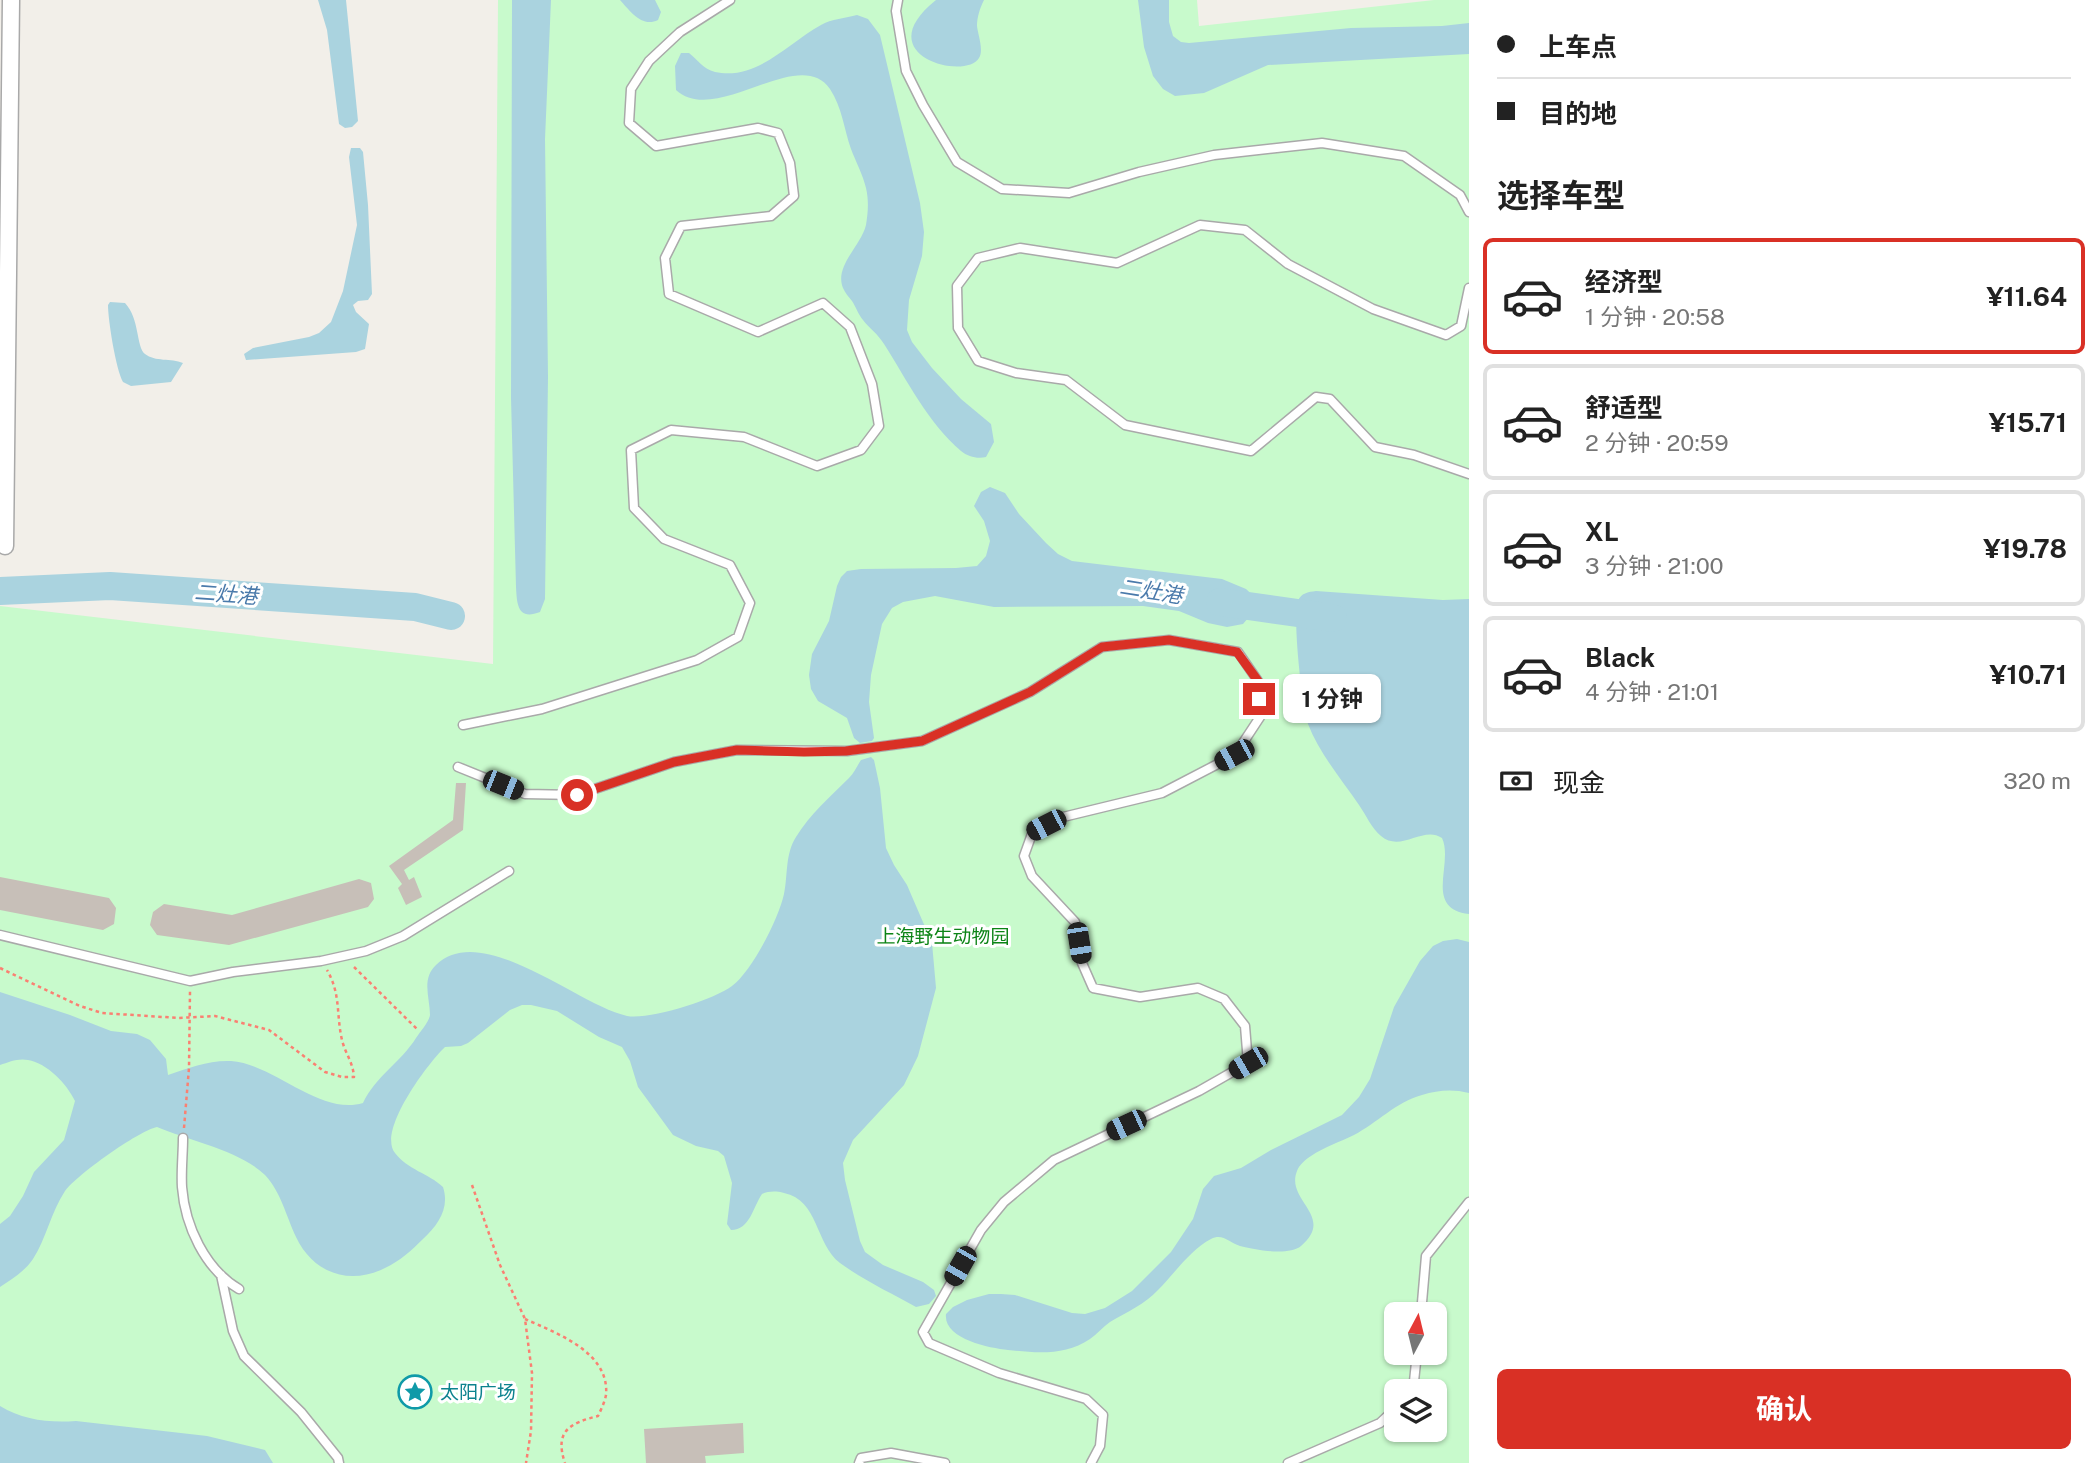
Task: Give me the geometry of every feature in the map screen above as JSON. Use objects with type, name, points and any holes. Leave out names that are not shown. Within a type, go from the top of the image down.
[{"type":"street","points":[[5,546],[11,0]]},
{"type":"lane","points":[[463,725],[542,709],[697,660],[738,637],[750,603],[730,565],[664,539],[634,508],[631,450],[671,430],[744,438],[817,466],[862,450],[879,426],[872,384],[850,327],[822,303],[758,332],[669,294],[666,258],[681,226],[771,216],[794,196],[790,163],[778,133],[758,128],[656,146],[629,123],[631,89],[649,61],[680,32],[730,0]]},
{"type":"lane","points":[[898,0],[896,11],[906,71],[923,105],[957,162],[1002,189],[1069,193],[1139,172],[1214,155],[1322,143],[1404,156],[1460,195],[1469,212]]},
{"type":"lane","points":[[1469,288],[1461,326],[1446,335],[1373,309],[1288,264],[1245,230],[1200,225],[1117,263],[1020,248],[978,258],[957,286],[958,328],[978,361],[1016,373],[1066,380],[1125,425],[1251,451],[1316,397],[1330,399],[1376,447],[1414,455],[1469,474]]},
{"type":"lane","points":[[458,767],[525,794],[577,795],[674,762],[737,750],[846,751],[922,741],[1030,692],[1102,647],[1169,640],[1237,652],[1258,681],[1260,717],[1234,755],[1162,793],[1059,818],[1033,831],[1024,856],[1032,876],[1075,922],[1082,963],[1093,988],[1140,997],[1198,988],[1224,999],[1245,1026],[1248,1063],[1199,1091],[1054,1160],[1004,1202],[981,1230],[923,1332],[929,1343],[999,1373],[1086,1399],[1102,1415],[1100,1446],[1091,1463]]},
{"type":"lane","points":[[0,935],[190,981],[233,972],[321,961],[366,951],[403,936],[509,870]]},
{"type":"lane","points":[[183,1138],[182,1188],[194,1238],[221,1275],[239,1289]]},
{"type":"lane","points":[[1422,1302],[1426,1256],[1469,1202]]},
{"type":"lane","points":[[221,1275],[233,1331],[244,1356],[301,1412],[338,1458],[339,1463]]},
{"type":"lane","points":[[1288,1463],[1384,1419]]},
{"type":"lane","points":[[859,1463],[861,1458],[891,1453],[945,1463]]},
{"type":"path","points":[[345,956],[418,1030]]},
{"type":"path","points":[[0,968],[58,996],[102,1013],[215,1016],[269,1030],[325,1072],[341,1077],[354,1077],[352,1062],[343,1045],[340,1006],[334,983],[321,961]]},
{"type":"path","points":[[183,1138],[191,1017],[190,981]]},
{"type":"path","points":[[472,1185],[500,1265],[525,1319],[532,1373],[531,1431],[526,1463]]},
{"type":"path","points":[[525,1319],[563,1336],[591,1356],[603,1377],[606,1395],[598,1416],[569,1426],[563,1436],[561,1451],[565,1463]]},
{"type":"green space","name":"上海野生动物园","points":[[498,0],[1197,0],[1199,26],[1434,0],[1469,0],[1469,1463],[0,1463],[0,606],[493,664]]},
{"type":"water","points":[[318,0],[346,0],[358,121],[352,127],[345,128],[339,124],[327,30]]},
{"type":"water","points":[[512,0],[551,0],[545,139],[548,377],[545,599],[540,612],[532,614],[520,609],[516,587],[511,398]]},
{"type":"water","points":[[620,0],[655,0],[661,12],[658,20],[642,20]]},
{"type":"water","points":[[936,0],[984,0],[977,23],[980,55],[971,64],[957,67],[941,65],[926,59],[915,49],[911,36],[917,20]]},
{"type":"water","points":[[1138,0],[1169,0],[1169,22],[1173,36],[1181,42],[1351,28],[1469,23],[1469,54],[1268,65],[1204,93],[1175,96],[1163,89],[1153,76],[1144,47]]},
{"type":"water","points":[[857,15],[868,19],[880,35],[920,203],[924,232],[922,256],[909,300],[907,330],[912,342],[932,368],[961,399],[991,424],[994,442],[986,457],[973,457],[964,453],[938,428],[882,340],[861,318],[843,288],[842,272],[866,225],[868,198],[840,111],[830,89],[816,78],[798,75],[713,99],[693,99],[676,90],[675,66],[681,53],[689,53],[711,71],[745,71],[771,59],[825,23]]},
{"type":"water","points":[[351,148],[360,148],[363,152],[368,205],[372,294],[368,300],[358,301],[353,305],[356,312],[369,324],[365,349],[356,352],[246,360],[244,354],[253,348],[309,337],[319,333],[331,322],[343,291],[357,225],[349,157]]},
{"type":"water","points":[[110,302],[125,303],[130,309],[145,354],[183,363],[171,382],[131,386],[123,382],[111,333]]},
{"type":"water","points":[[990,487],[1005,493],[1019,514],[1046,543],[1058,554],[1072,561],[1222,579],[1246,589],[1261,603],[1243,624],[1227,627],[1208,623],[1179,611],[1143,606],[994,607],[935,596],[903,602],[892,608],[882,624],[871,675],[869,702],[874,738],[872,741],[860,743],[854,738],[847,718],[818,701],[811,689],[809,675],[812,654],[829,621],[841,577],[847,571],[861,569],[977,566],[986,556],[990,541],[984,521],[974,506],[981,492]]},
{"type":"water","points":[[1316,591],[1443,600],[1469,599],[1469,914],[1455,910],[1447,903],[1443,894],[1445,848],[1442,838],[1427,835],[1396,842],[1381,836],[1331,766],[1313,735],[1306,715],[1301,681],[1296,609],[1301,596]]},
{"type":"water","points":[[871,757],[880,788],[886,848],[907,885],[932,943],[936,988],[918,1056],[904,1085],[853,1140],[843,1163],[860,1241],[865,1252],[883,1265],[923,1282],[934,1290],[936,1296],[929,1304],[916,1307],[840,1263],[826,1245],[811,1213],[795,1197],[778,1192],[762,1194],[747,1222],[731,1230],[727,1224],[732,1183],[724,1156],[718,1151],[696,1146],[673,1135],[638,1087],[630,1061],[622,1047],[599,1037],[557,1011],[531,1005],[510,1010],[468,1043],[445,1047],[427,1067],[398,1114],[391,1143],[395,1153],[406,1164],[443,1187],[445,1202],[441,1216],[433,1228],[401,1259],[390,1265],[358,1276],[333,1273],[322,1267],[303,1249],[279,1197],[265,1175],[242,1159],[157,1127],[123,1145],[94,1165],[65,1191],[33,1259],[0,1287],[0,1224],[10,1216],[34,1172],[64,1140],[75,1101],[62,1081],[42,1065],[24,1060],[0,1065],[0,992],[111,1031],[137,1034],[150,1040],[166,1059],[168,1075],[207,1063],[231,1061],[264,1071],[330,1102],[347,1105],[363,1103],[374,1085],[410,1047],[426,1024],[430,1015],[427,989],[431,970],[455,954],[478,952],[503,958],[606,1009],[627,1016],[650,1015],[681,1008],[732,986],[756,957],[777,916],[784,894],[790,850],[796,837],[814,813],[851,776],[861,760]]},
{"type":"water","points":[[1457,939],[1469,942],[1469,1093],[1440,1091],[1413,1098],[1354,1135],[1305,1160],[1298,1169],[1295,1182],[1297,1191],[1312,1217],[1313,1226],[1301,1246],[1289,1251],[1272,1251],[1240,1246],[1215,1237],[1190,1255],[1147,1300],[1110,1322],[1090,1339],[1061,1351],[1030,1352],[990,1347],[969,1341],[952,1330],[947,1323],[946,1314],[953,1307],[989,1294],[1015,1295],[1072,1313],[1085,1314],[1105,1308],[1132,1291],[1171,1252],[1193,1219],[1203,1189],[1214,1176],[1241,1168],[1342,1115],[1359,1097],[1370,1079],[1394,1007],[1420,961],[1433,946]]},
{"type":"water","points":[[0,1406],[36,1420],[76,1421],[207,1436],[265,1450],[273,1463],[0,1463]]},
{"type":"building","points":[[456,783],[466,783],[463,830],[404,870],[409,880],[414,877],[422,897],[406,905],[398,888],[402,884],[389,866],[453,820]]},
{"type":"building","points":[[0,877],[109,898],[116,908],[114,924],[103,930],[0,910]]},
{"type":"building","points":[[359,879],[371,883],[374,899],[368,907],[229,945],[157,935],[150,925],[153,912],[164,904],[232,915]]},
{"type":"building","points":[[743,1423],[744,1453],[705,1456],[706,1463],[646,1463],[644,1429]]},
{"type":"waterway","name":"二灶港","points":[[0,591],[110,586],[415,607],[451,616]]},
{"type":"waterway","name":"二灶港","points":[[1220,602],[1333,618]]},
{"type":"place","name":"太阳广场","points":[[415,1392]]},
{"type":"route","points":[[577,795],[674,762],[737,750],[846,751],[922,741],[1030,692],[1102,647],[1169,640],[1237,652],[1258,681],[1259,699]]}]
